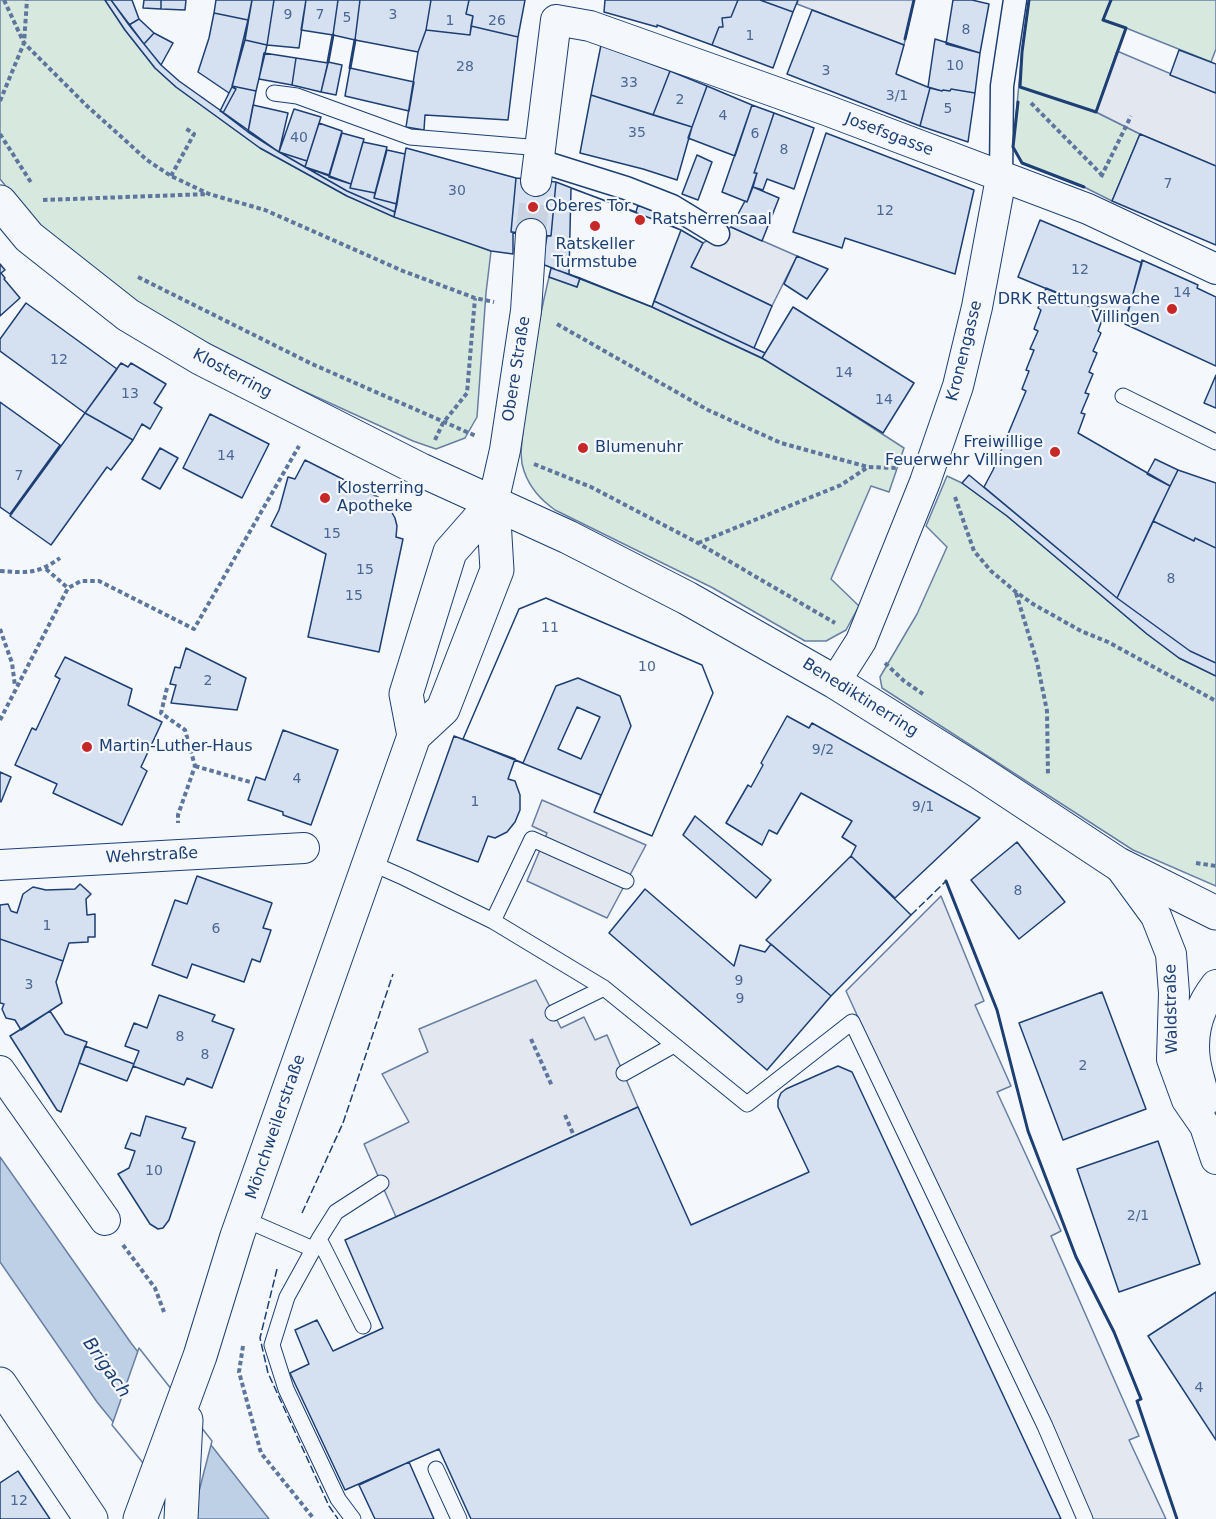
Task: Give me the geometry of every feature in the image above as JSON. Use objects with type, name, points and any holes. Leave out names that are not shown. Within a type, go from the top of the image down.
[{"type":"main road","name":"Klosterring","points":[[0,202],[29,237],[128,315],[201,359],[410,465],[493,503]]},
{"type":"main road","name":"Benediktinerring","points":[[493,503],[568,537],[687,598],[835,682],[979,772],[1118,864],[1216,913]]},
{"type":"main road","name":"Mönchweilerstraße","points":[[143,1511],[194,1371],[244,1219],[414,736],[442,709],[497,570],[493,503]]},
{"type":"main road","points":[[414,736],[406,694],[450,552],[493,503]]},
{"type":"main road","points":[[181,1519],[194,1371]]},
{"type":"main road","points":[[0,1384],[91,1519]]},
{"type":"street","name":"Kronengasse","points":[[835,682],[861,641],[925,482],[958,386],[977,306],[1001,178],[1002,86],[1015,0]]},
{"type":"street","name":"Josefsgasse","points":[[557,10],[590,26],[825,110],[1088,209],[1216,269]]},
{"type":"street","points":[[557,10],[539,164],[635,191],[672,206],[718,234]]},
{"type":"street","name":"Obere Straße","points":[[493,503],[505,450],[514,307],[531,234]]},
{"type":"street","name":"Wehrstraße","points":[[0,865],[304,848]]},
{"type":"street","name":"Waldstraße","points":[[1118,864],[1156,916],[1172,954],[1174,993],[1172,1059],[1186,1100],[1205,1126]]},
{"type":"street","name":"Waldstraße","points":[[1216,985],[1205,999],[1195,1024],[1194,1060],[1204,1094],[1205,1126],[1216,1159]]},
{"type":"street","points":[[0,1071],[105,1220]]},
{"type":"lane","points":[[274,93],[297,96],[410,136],[539,164]]},
{"type":"lane","points":[[1123,396],[1216,442]]},
{"type":"lane","points":[[493,921],[532,839],[627,881]]},
{"type":"lane","points":[[369,862],[493,921],[604,988],[747,1104],[852,1022],[1045,1426],[1085,1519]]},
{"type":"lane","points":[[553,1013],[604,988]]},
{"type":"lane","points":[[624,1073],[674,1045]]},
{"type":"lane","points":[[353,1519],[338,1499],[286,1389],[272,1345],[287,1297],[336,1212],[381,1183]]},
{"type":"lane","points":[[244,1219],[316,1244],[363,1326]]},
{"type":"lane","points":[[436,1469],[459,1519]]},
{"type":"path","points":[[4,0],[24,43],[147,160],[171,176],[209,194],[265,210],[404,271],[475,298],[514,307]]},
{"type":"path","points":[[0,101],[24,43],[27,0]]},
{"type":"path","points":[[1028,99],[1102,175]]},
{"type":"path","points":[[1099,181],[1131,116]]},
{"type":"path","points":[[171,176],[194,134],[185,128]]},
{"type":"path","points":[[0,134],[49,207]]},
{"type":"path","points":[[43,200],[209,194]]},
{"type":"path","points":[[138,277],[312,364],[468,433]]},
{"type":"path","points":[[431,447],[443,423],[467,393],[475,298]]},
{"type":"path","points":[[554,322],[708,410],[781,443],[868,466],[898,468]]},
{"type":"path","points":[[0,720],[68,588],[81,581],[99,581],[194,629],[299,446]]},
{"type":"path","points":[[531,462],[591,487],[698,543],[837,625]]},
{"type":"path","points":[[698,543],[841,485],[868,466]]},
{"type":"path","points":[[955,497],[974,551],[991,571],[1016,592],[1081,631],[1108,642],[1216,701]]},
{"type":"path","points":[[0,571],[23,573],[46,569],[60,558]]},
{"type":"path","points":[[46,569],[68,588]]},
{"type":"path","points":[[1016,592],[1037,662],[1047,711],[1048,778]]},
{"type":"path","points":[[0,629],[12,663],[15,687]]},
{"type":"path","points":[[167,688],[161,713],[184,730],[195,766],[178,815],[179,854]]},
{"type":"path","points":[[195,766],[250,782]]},
{"type":"path","points":[[531,1039],[552,1086]]},
{"type":"path","points":[[565,1115],[574,1136]]},
{"type":"path","points":[[105,1220],[155,1288],[164,1312]]},
{"type":"path","points":[[243,1346],[239,1372],[261,1453],[314,1519]]},
{"type":"shaded area","points":[[0,0],[105,0],[155,68],[176,87],[260,148],[347,196],[491,251],[477,417],[465,438],[436,449],[413,441],[299,389],[168,323],[86,266],[34,221],[0,179]]},
{"type":"shaded area","points":[[798,0],[914,0],[904,45],[797,4]]},
{"type":"shaded area","points":[[1029,0],[1216,0],[1216,49],[1211,62],[1126,28],[1096,112],[1140,134],[1112,201],[1084,187],[1022,163],[1013,147]]},
{"type":"shaded area","points":[[1117,51],[1216,93],[1216,166],[1140,134],[1096,112]]},
{"type":"shaded area","points":[[731,227],[797,256],[772,306],[691,267],[703,243]]},
{"type":"shaded area","points":[[549,277],[577,287],[580,278],[652,307],[774,364],[904,448],[889,492],[871,486],[831,579],[859,606],[846,630],[826,641],[805,641],[713,588],[555,510],[536,493],[524,471],[522,446],[530,372]]},
{"type":"shaded area","points":[[947,476],[962,483],[1007,516],[1147,634],[1179,658],[1216,676],[1216,886],[1133,850],[882,688],[880,677],[917,614],[947,547],[926,526]]},
{"type":"shaded area","points":[[542,800],[646,845],[607,918],[527,881],[547,833],[532,826]]},
{"type":"shaded area","points":[[941,896],[984,1001],[975,1005],[1011,1086],[997,1092],[1061,1231],[1051,1236],[1139,1436],[1129,1440],[1166,1519],[1088,1519],[846,991]]},
{"type":"shaded area","points":[[536,980],[561,1028],[584,1017],[595,1040],[607,1035],[638,1107],[396,1217],[364,1144],[409,1122],[382,1074],[428,1052],[419,1029]]},
{"type":"water","name":"Brigach","points":[[0,1157],[131,1343],[269,1519],[192,1519],[97,1402],[0,1262]]},
{"type":"pier","points":[[139,1348],[212,1441],[197,1499],[179,1507],[112,1425]]},
{"type":"building","points":[[105,0],[111,0],[161,65],[179,81],[279,152],[347,191],[395,212],[394,217],[347,196],[260,148],[176,87],[155,68]]},
{"type":"building","points":[[111,0],[132,0],[139,19],[129,25]]},
{"type":"building","points":[[144,0],[161,0],[161,9],[143,8]]},
{"type":"building","points":[[161,0],[186,0],[185,10],[161,9]]},
{"type":"building","points":[[216,0],[252,0],[248,20],[214,13]]},
{"type":"building","points":[[252,0],[274,0],[267,45],[245,40]]},
{"type":"building","points":[[274,0],[306,0],[299,48],[267,45]]},
{"type":"building","points":[[306,0],[338,0],[333,35],[301,30]]},
{"type":"building","points":[[338,0],[360,0],[355,40],[333,35]]},
{"type":"building","points":[[360,0],[431,0],[426,30],[418,52],[355,40]]},
{"type":"building","points":[[431,0],[469,0],[466,14],[473,16],[470,35],[426,30]]},
{"type":"building","points":[[469,0],[525,0],[518,37],[471,26],[473,16],[466,14]]},
{"type":"building","points":[[605,0],[738,0],[731,17],[722,18],[723,27],[719,27],[712,45],[657,25],[657,27],[604,12]]},
{"type":"building","points":[[738,0],[760,0],[793,12],[773,68],[712,45],[719,27],[723,27],[722,18],[731,17]]},
{"type":"building","points":[[760,0],[798,0],[793,12]]},
{"type":"building","points":[[953,0],[972,0],[989,4],[980,53],[946,44]]},
{"type":"building","points":[[812,10],[904,45],[896,74],[930,88],[920,126],[787,74]]},
{"type":"building","points":[[214,13],[248,20],[229,93],[198,72]]},
{"type":"building","points":[[139,19],[154,33],[144,44],[129,25]]},
{"type":"building","points":[[471,26],[518,37],[508,120],[425,115],[424,130],[406,127],[418,52],[426,30],[470,35]]},
{"type":"building","points":[[154,33],[173,43],[161,65],[144,44]]},
{"type":"building","points":[[935,39],[980,53],[975,93],[951,89],[942,91],[928,87]]},
{"type":"building","points":[[245,40],[267,45],[256,91],[232,86]]},
{"type":"building","points":[[601,45],[670,71],[653,115],[591,95]]},
{"type":"building","points":[[1179,50],[1216,64],[1216,93],[1170,75]]},
{"type":"building","points":[[264,53],[296,58],[292,85],[259,79]]},
{"type":"building","points":[[296,58],[328,63],[321,92],[292,85]]},
{"type":"building","points":[[328,62],[342,65],[336,95],[321,92]]},
{"type":"building","points":[[350,68],[414,82],[409,111],[345,96]]},
{"type":"building","points":[[670,71],[707,86],[692,127],[653,115]]},
{"type":"building","points":[[232,86],[256,91],[248,132],[223,113],[236,89]]},
{"type":"building","points":[[707,86],[752,105],[735,156],[688,138]]},
{"type":"building","points":[[232,87],[236,89],[223,113],[220,111]]},
{"type":"building","points":[[930,88],[975,93],[968,142],[920,126]]},
{"type":"building","points":[[591,95],[692,127],[677,180],[580,153]]},
{"type":"building","points":[[253,105],[288,113],[279,152],[248,132]]},
{"type":"building","points":[[752,105],[774,113],[747,202],[722,192]]},
{"type":"building","points":[[294,109],[321,117],[307,161],[279,152]]},
{"type":"building","points":[[774,113],[814,128],[794,189],[767,179],[763,190],[753,187],[757,173],[754,173]]},
{"type":"building","points":[[319,123],[342,131],[329,175],[305,167]]},
{"type":"building","points":[[342,133],[364,139],[351,184],[329,177]]},
{"type":"building","points":[[826,133],[974,190],[955,274],[845,238],[842,248],[793,232]]},
{"type":"building","points":[[1140,134],[1216,166],[1216,245],[1112,201]]},
{"type":"building","points":[[363,142],[387,147],[375,193],[350,188]]},
{"type":"building","points":[[406,148],[516,178],[511,232],[513,232],[513,254],[491,251],[394,217]]},
{"type":"building","points":[[387,150],[405,154],[397,204],[374,198]]},
{"type":"building","points":[[279,152],[307,161],[305,167]]},
{"type":"building","points":[[697,155],[712,162],[698,200],[682,194]]},
{"type":"building","points":[[305,167],[351,184],[350,188],[375,193],[374,198],[397,204],[395,212],[347,191]]},
{"type":"building","name":"Oberes Tor","points":[[516,178],[556,182],[551,236],[511,232]]},
{"type":"building","points":[[556,182],[681,230],[652,307],[542,264],[547,236],[551,236]]},
{"type":"building","points":[[753,187],[779,198],[762,241],[731,227],[745,201],[747,202]]},
{"type":"building","points":[[571,188],[636,212],[638,205],[661,214],[660,221],[681,230],[652,307],[569,274]]},
{"type":"building","points":[[1040,220],[1142,263],[1125,321],[1018,277]]},
{"type":"building","points":[[681,230],[703,243],[691,267],[772,306],[754,348],[654,301]]},
{"type":"building","points":[[797,256],[828,269],[807,299],[784,284]]},
{"type":"building","name":"DRK Rettungswache Villingen","points":[[1142,260],[1198,285],[1197,288],[1216,297],[1216,366],[1125,324]]},
{"type":"building","points":[[0,264],[5,270],[1,273],[4,279],[20,298],[0,316]]},
{"type":"building","points":[[551,268],[580,278],[577,287],[549,277]]},
{"type":"building","name":"Freiwillige Feuerwehr Villingen","points":[[1046,288],[1105,312],[1098,331],[1101,333],[1093,351],[1097,353],[1089,372],[1093,374],[1085,393],[1089,394],[1081,413],[1085,414],[1078,433],[1170,486],[1117,598],[984,487],[1026,391],[1022,389],[1034,350],[1030,349],[1038,331],[1034,329],[1041,310],[1038,308]]},
{"type":"building","points":[[654,301],[765,353],[762,358],[652,307]]},
{"type":"building","points":[[26,303],[117,369],[85,413],[0,351],[0,339]]},
{"type":"building","points":[[793,307],[914,383],[883,433],[762,358]]},
{"type":"building","points":[[121,363],[128,367],[131,363],[166,384],[154,403],[162,408],[150,429],[142,424],[133,440],[85,413]]},
{"type":"building","points":[[1216,375],[1216,408],[1204,403]]},
{"type":"building","points":[[0,402],[60,445],[10,514],[0,507]]},
{"type":"building","points":[[85,413],[133,440],[111,470],[107,467],[51,545],[10,516]]},
{"type":"building","points":[[210,414],[269,444],[242,498],[183,468]]},
{"type":"building","points":[[160,448],[178,458],[160,489],[142,479]]},
{"type":"building","points":[[1155,459],[1178,470],[1170,486],[1147,474]]},
{"type":"building","points":[[305,460],[378,497],[377,500],[391,511],[395,518],[396,537],[403,539],[379,652],[308,637],[326,554],[271,526],[279,510],[288,477],[295,479]]},
{"type":"building","points":[[1178,470],[1216,483],[1216,548],[1195,538],[1194,541],[1153,521]]},
{"type":"building","points":[[969,475],[1117,598],[1190,651],[1216,663],[1216,676],[1179,658],[1147,634],[1007,516],[962,483]]},
{"type":"building","points":[[1153,521],[1194,541],[1195,538],[1216,548],[1216,663],[1190,651],[1117,598]]},
{"type":"building","points":[[546,598],[702,665],[713,693],[652,836],[594,812],[601,795],[463,739],[519,609]],"holes":[[[577,707],[600,717],[581,759],[558,749]]]},
{"type":"building","points":[[546,598],[702,665],[713,693],[652,836],[594,812],[631,726],[620,696],[578,678],[556,686],[523,763],[463,739],[519,609]]},
{"type":"building","points":[[186,648],[246,678],[237,710],[171,703],[176,685],[170,684],[175,667],[180,668]]},
{"type":"building","name":"Martin-Luther-Haus","points":[[65,657],[132,689],[128,705],[162,722],[141,767],[147,771],[122,825],[53,793],[57,784],[15,765],[32,728],[36,730],[60,679],[55,676]]},
{"type":"building","points":[[787,716],[809,728],[812,723],[980,818],[895,898],[851,856],[856,846],[842,837],[852,821],[801,793],[777,834],[769,830],[762,845],[726,823],[748,785],[751,787],[763,765],[761,763]]},
{"type":"building","points":[[283,730],[338,750],[311,825],[248,800],[256,777],[265,780]]},
{"type":"building","points":[[454,736],[515,759],[508,779],[515,781],[520,795],[520,810],[515,822],[507,832],[495,838],[488,836],[478,862],[417,840]]},
{"type":"building","points":[[0,772],[11,777],[1,802],[0,801]]},
{"type":"building","points":[[695,816],[771,880],[756,898],[683,835]]},
{"type":"building","points":[[1017,842],[1065,902],[1019,939],[971,880]]},
{"type":"building","points":[[851,856],[911,915],[831,996],[766,940]]},
{"type":"building","points":[[197,876],[272,903],[263,928],[271,930],[260,962],[252,959],[244,982],[192,964],[187,978],[152,965],[175,900],[187,904]]},
{"type":"building","points":[[80,884],[91,894],[86,899],[87,915],[95,914],[95,937],[88,937],[88,942],[69,943],[63,961],[0,939],[0,905],[8,904],[11,911],[17,913],[23,894],[33,887],[46,890],[75,889]]},
{"type":"building","points":[[645,889],[734,966],[740,945],[765,952],[771,944],[831,996],[767,1070],[609,933]]},
{"type":"building","points":[[0,939],[63,961],[56,982],[62,1003],[21,1030],[15,1020],[6,1018],[2,1009],[4,1004],[0,1003]]},
{"type":"building","points":[[1102,992],[1146,1109],[1063,1140],[1019,1023]]},
{"type":"building","points":[[159,995],[215,1015],[212,1021],[234,1029],[212,1088],[187,1078],[184,1085],[133,1066],[139,1051],[125,1046],[134,1023],[147,1028]]},
{"type":"building","points":[[50,1011],[65,1034],[87,1042],[61,1112],[57,1110],[10,1036]]},
{"type":"building","points":[[85,1046],[134,1064],[127,1081],[79,1063]]},
{"type":"building","points":[[838,1066],[852,1072],[1061,1519],[471,1519],[439,1449],[345,1490],[290,1373],[309,1364],[295,1330],[317,1320],[333,1351],[383,1328],[345,1240],[638,1107],[691,1225],[809,1172],[778,1107],[778,1100],[786,1089]]},
{"type":"building","points":[[146,1116],[186,1128],[182,1138],[195,1142],[169,1220],[163,1228],[158,1229],[150,1224],[118,1174],[129,1168],[135,1151],[125,1148],[131,1133],[140,1136]]},
{"type":"building","points":[[1158,1141],[1200,1264],[1119,1292],[1077,1169]]},
{"type":"building","points":[[1216,1292],[1216,1440],[1148,1336]]},
{"type":"building","points":[[409,1462],[434,1519],[375,1519],[359,1485]]},
{"type":"building","points":[[18,1471],[50,1519],[0,1519],[0,1483]]},
{"type":"tunnel","points":[[531,234],[536,181]]},
{"type":"fence","points":[[911,915],[946,881]]},
{"type":"fence","points":[[302,1213],[343,1123],[393,974]]},
{"type":"fence","points":[[277,1269],[260,1338],[268,1373],[329,1506],[338,1519]]},
{"type":"wall","points":[[905,39],[914,0]]},
{"type":"wall","points":[[1029,0],[1020,87],[1096,112],[1126,28],[1103,20],[1111,0]]},
{"type":"wall","points":[[328,62],[333,35]]},
{"type":"wall","points":[[350,68],[355,40]]},
{"type":"wall","points":[[1018,102],[1013,147],[1022,163],[1084,187]]},
{"type":"wall","points":[[946,881],[997,1010],[1028,1131],[1076,1257],[1114,1332],[1141,1399],[1137,1401],[1177,1519]]},
{"type":"place","name":"Oberes Tor","points":[[533,207]]},
{"type":"place","name":"Ratsherrensaal","points":[[640,220]]},
{"type":"place","name":"Ratskeller Turmstube","points":[[595,226]]},
{"type":"place","name":"DRK Rettungswache Villingen","points":[[1172,309]]},
{"type":"place","name":"Blumenuhr","points":[[583,448]]},
{"type":"place","name":"Freiwillige Feuerwehr Villingen","points":[[1055,452]]},
{"type":"place","name":"Klosterring Apotheke","points":[[325,498]]},
{"type":"place","name":"Martin-Luther-Haus","points":[[87,747]]}]
